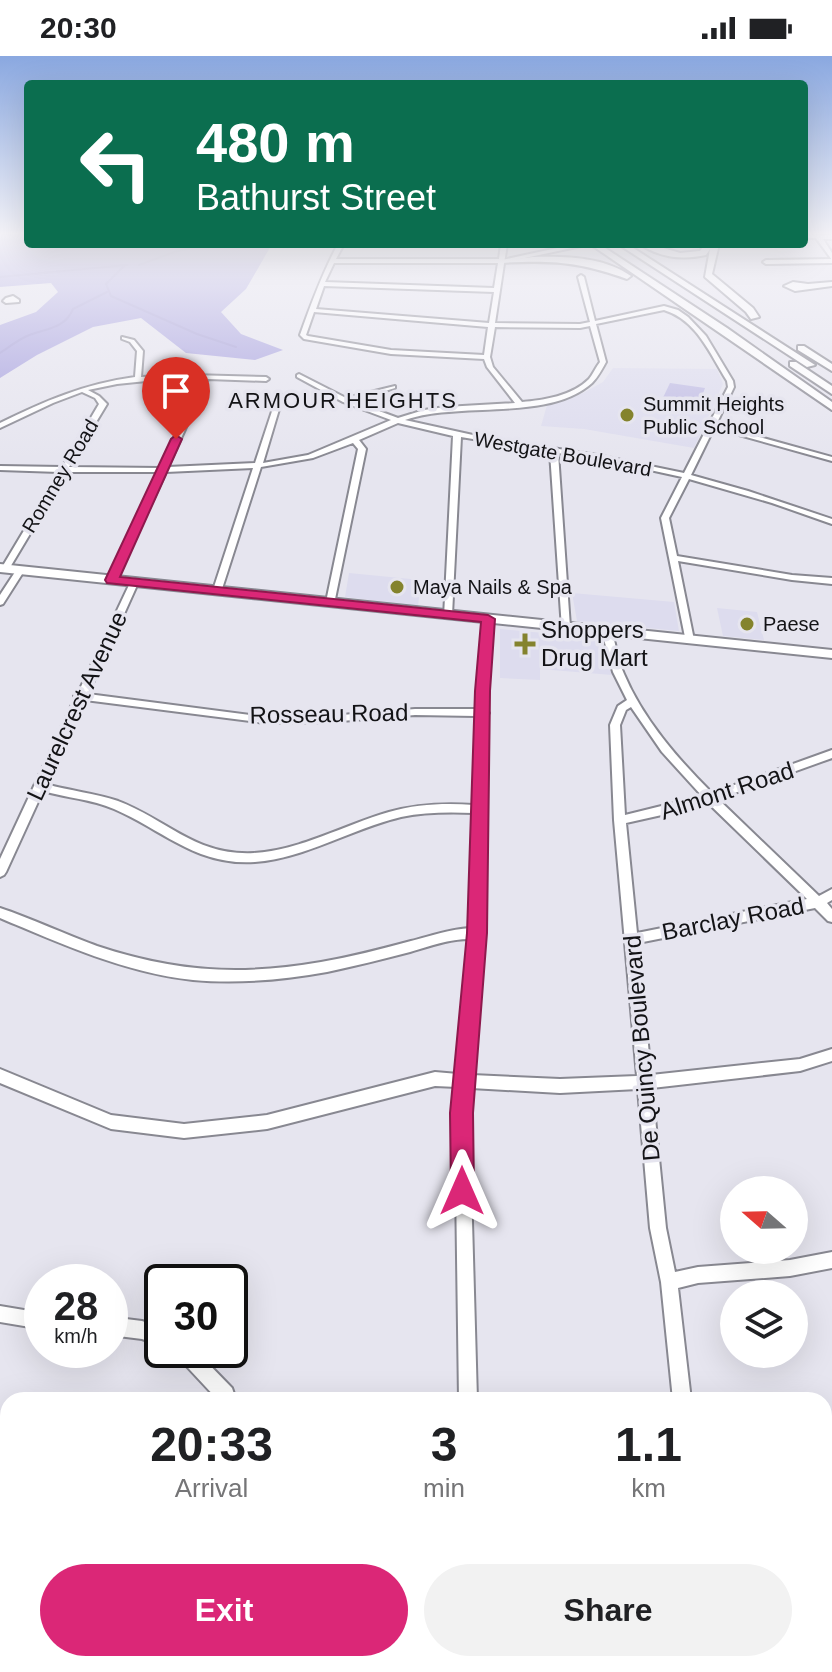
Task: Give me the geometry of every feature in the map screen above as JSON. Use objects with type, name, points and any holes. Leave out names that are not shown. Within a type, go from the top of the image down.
[{"type":"highway","points":[[681,309],[761,356]]},
{"type":"highway","points":[[692,309],[832,407]]},
{"type":"highway","points":[[709,309],[832,391]]},
{"type":"highway","points":[[723,309],[832,380]]},
{"type":"highway","points":[[742,309],[832,368]]},
{"type":"highway","points":[[746,309],[754,317]]},
{"type":"main road","points":[[2,568],[832,654]]},
{"type":"street","points":[[493,309],[487,357],[490,367],[520,405]]},
{"type":"street","points":[[0,468],[161,471],[258,466],[321,455],[395,420],[462,406],[520,405],[557,399],[584,387],[603,362],[590,309]]},
{"type":"street","points":[[487,357],[391,352],[303,335],[311,310],[491,325],[594,325],[655,309]]},
{"type":"street","points":[[672,309],[693,323],[731,387],[665,518],[689,640]]},
{"type":"street","points":[[124,338],[132,341],[140,351],[138,378]]},
{"type":"street","name":"Westgate Boulevard","points":[[299,376],[345,401],[395,420],[457,436],[687,477],[764,498],[832,522]]},
{"type":"street","points":[[0,426],[83,390],[138,378],[266,379]]},
{"type":"street","points":[[112,580],[205,378]]},
{"type":"street","points":[[345,401],[393,387]]},
{"type":"street","name":"Romney Road","points":[[2,568],[103,404],[83,390]]},
{"type":"street","points":[[218,590],[280,396]]},
{"type":"street","points":[[713,426],[832,459]]},
{"type":"street","points":[[447,615],[457,436]]},
{"type":"street","points":[[331,602],[362,449],[356,441]]},
{"type":"street","points":[[554,451],[565,627]]},
{"type":"street","points":[[674,558],[718,562],[786,579],[832,581]]},
{"type":"street","points":[[0,602],[20,571]]},
{"type":"street","name":"Laurelcrest Avenue","points":[[0,872],[134,583]]},
{"type":"street","points":[[468,1392],[462,1191],[464,1080],[477,933],[484,713],[482,691],[488,619]]},
{"type":"street","points":[[607,632],[619,675],[663,748],[832,917]]},
{"type":"street","name":"Rosseau Road","points":[[79,696],[265,720],[329,719],[415,712],[484,713]]},
{"type":"street","name":"De Quincy Boulevard","points":[[632,701],[622,708],[615,725],[620,820],[658,1228],[669,1282],[681,1392]]},
{"type":"street","name":"Almont Road","points":[[620,820],[665,812],[832,754]]},
{"type":"street","points":[[39,786],[116,805],[188,845],[232,857],[268,855],[300,848],[412,811],[431,808],[480,809]]},
{"type":"street","name":"Barclay Road","points":[[632,939],[819,902],[832,894]]},
{"type":"street","points":[[0,913],[141,963],[211,976],[304,969],[455,934],[477,933]]},
{"type":"street","points":[[0,1076],[111,1122],[184,1131],[267,1122],[435,1079],[560,1086],[645,1082],[800,1065],[832,1055]]},
{"type":"street","points":[[669,1282],[698,1275],[790,1268],[832,1260]]},
{"type":"street","points":[[0,1314],[24,1318]]},
{"type":"street","points":[[201,1368],[224,1392]]},
{"type":"shaded area","points":[[39,309],[224,309],[221,312],[241,334],[283,350],[255,360],[186,353],[141,318],[93,327],[0,378],[0,325]]},
{"type":"shaded area","name":"Summit Heights Public School","points":[[613,368],[717,369],[723,384],[694,448],[584,429],[541,426],[547,405],[583,393],[603,382]]},
{"type":"shaded area","points":[[670,383],[705,388],[696,412],[659,406]]},
{"type":"shaded area","points":[[349,573],[421,580],[418,606],[345,597]]},
{"type":"shaded area","points":[[572,593],[674,602],[679,631],[577,621]]},
{"type":"shaded area","points":[[717,608],[757,612],[764,640],[723,636]]},
{"type":"shaded area","points":[[500,629],[599,638],[612,675],[540,669],[540,680],[500,678]]},
{"type":"waterway","points":[[0,353],[23,338],[58,325],[73,309]]},
{"type":"waterway","points":[[141,309],[236,347]]},
{"type":"place","name":"Summit Heights Public School","points":[[627,415]]},
{"type":"place","name":"Maya Nails & Spa","points":[[397,587]]},
{"type":"place","name":"Paese","points":[[747,624]]},
{"type":"place","name":"Shoppers Drug Mart","points":[[525,644]]},
{"type":"district","name":"ARMOUR HEIGHTS","points":[[343,400]]},
{"type":"route","points":[[176,439],[112,580],[488,619],[482,691],[484,713],[477,933],[462,1113],[462,1191]]}]
